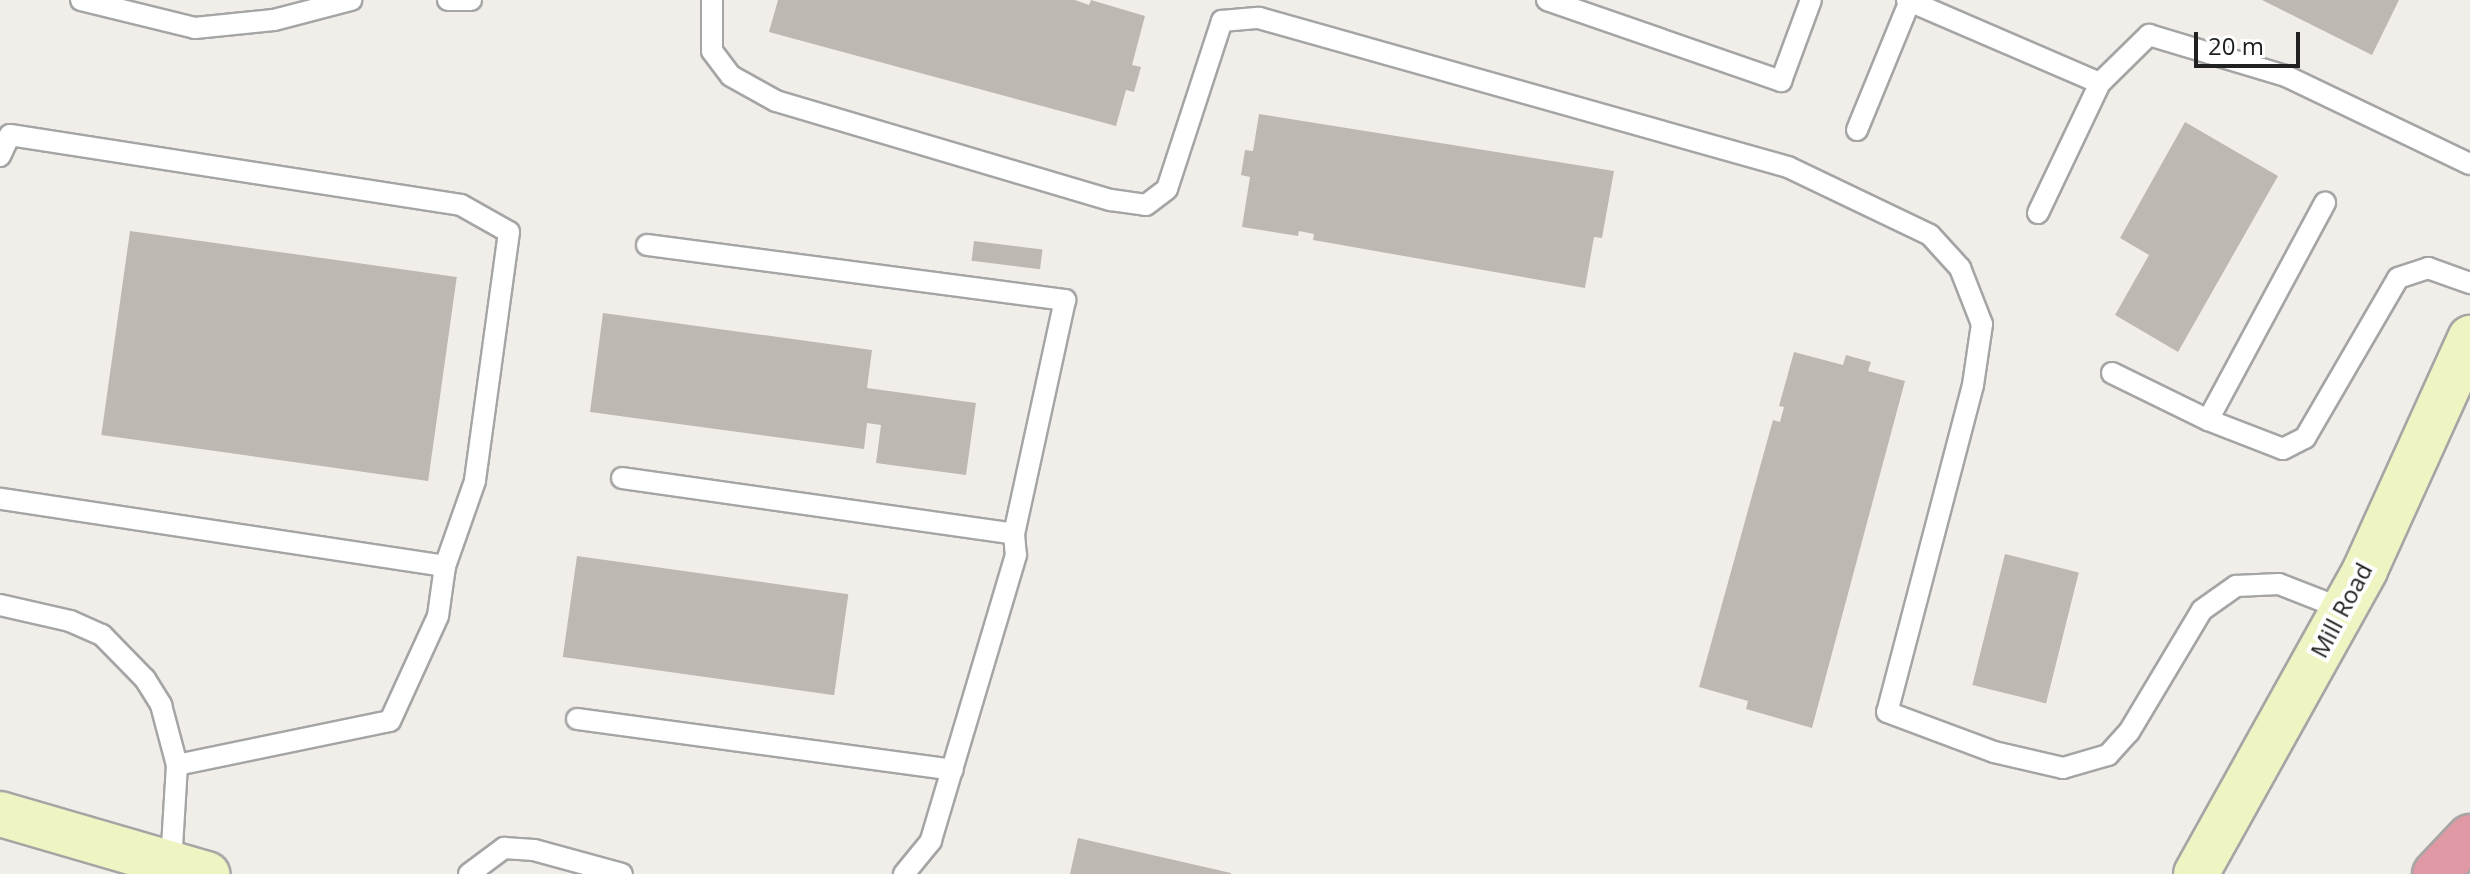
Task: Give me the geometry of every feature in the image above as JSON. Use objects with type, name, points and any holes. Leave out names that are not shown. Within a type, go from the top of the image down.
[{"type":"highway","points":[[2435,874],[2470,837]]},
{"type":"main road","name":"Mill Road","points":[[2196,874],[2343,609],[2470,338]]},
{"type":"main road","points":[[0,814],[189,868]]},
{"type":"lane","points":[[81,0],[195,28],[274,20],[351,0]]},
{"type":"lane","points":[[712,0],[712,51],[731,76],[776,101],[1111,200],[1146,205],[1167,189],[1222,21],[1259,18],[1788,167],[1930,235],[1960,268],[1982,324],[1973,385],[1887,712],[1994,752],[2063,768],[2108,755],[2129,732],[2202,610],[2236,586],[2279,584],[2343,609]]},
{"type":"lane","points":[[1547,0],[1781,81],[1811,0]]},
{"type":"lane","points":[[1857,130],[1909,1],[2100,83]]},
{"type":"lane","points":[[2038,213],[2100,83],[2149,35],[2286,76],[2470,164]]},
{"type":"lane","points":[[0,156],[10,135],[461,205],[509,232],[475,481],[445,566],[438,616],[390,721],[177,765]]},
{"type":"lane","points":[[2208,420],[2325,203]]},
{"type":"lane","points":[[647,245],[1065,300],[1014,534],[1016,555],[931,841],[904,874]]},
{"type":"lane","points":[[2112,373],[2208,420],[2283,449],[2305,438],[2398,278],[2428,268],[2470,283]]},
{"type":"lane","points":[[622,478],[1014,534]]},
{"type":"lane","points":[[0,499],[445,566]]},
{"type":"lane","points":[[0,605],[70,621],[102,635],[125,654],[161,705],[177,765],[189,868]]},
{"type":"lane","points":[[577,719],[953,770]]},
{"type":"lane","points":[[469,874],[504,848],[534,850],[622,874]]},
{"type":"building","points":[[778,0],[1075,0],[1089,5],[1091,0],[1145,16],[1132,65],[1141,67],[1134,92],[1126,90],[1116,126],[769,32]]},
{"type":"building","points":[[2262,0],[2399,0],[2372,55]]},
{"type":"building","points":[[1259,114],[1614,171],[1602,238],[1594,237],[1585,288],[1313,240],[1314,234],[1299,231],[1298,236],[1242,227],[1250,177],[1241,175],[1245,150],[1253,151]]},
{"type":"building","points":[[2185,122],[2278,176],[2178,352],[2115,315],[2149,255],[2120,238]]},
{"type":"building","points":[[130,231],[457,277],[428,481],[101,435]]},
{"type":"building","points":[[974,241],[1042,249],[1040,269],[972,261]]},
{"type":"building","points":[[603,313],[872,350],[867,388],[976,403],[966,475],[876,463],[881,425],[867,423],[864,449],[590,412]]},
{"type":"building","points":[[1794,352],[1843,365],[1846,355],[1871,362],[1868,371],[1905,381],[1812,728],[1746,709],[1748,701],[1699,687],[1773,420],[1780,422],[1784,407],[1779,406]]},
{"type":"building","points":[[2005,554],[2079,572],[2046,703],[1972,685]]},
{"type":"building","points":[[577,556],[848,594],[834,695],[563,657]]},
{"type":"building","points":[[1078,838],[1231,873],[1231,874],[1070,874]]}]
